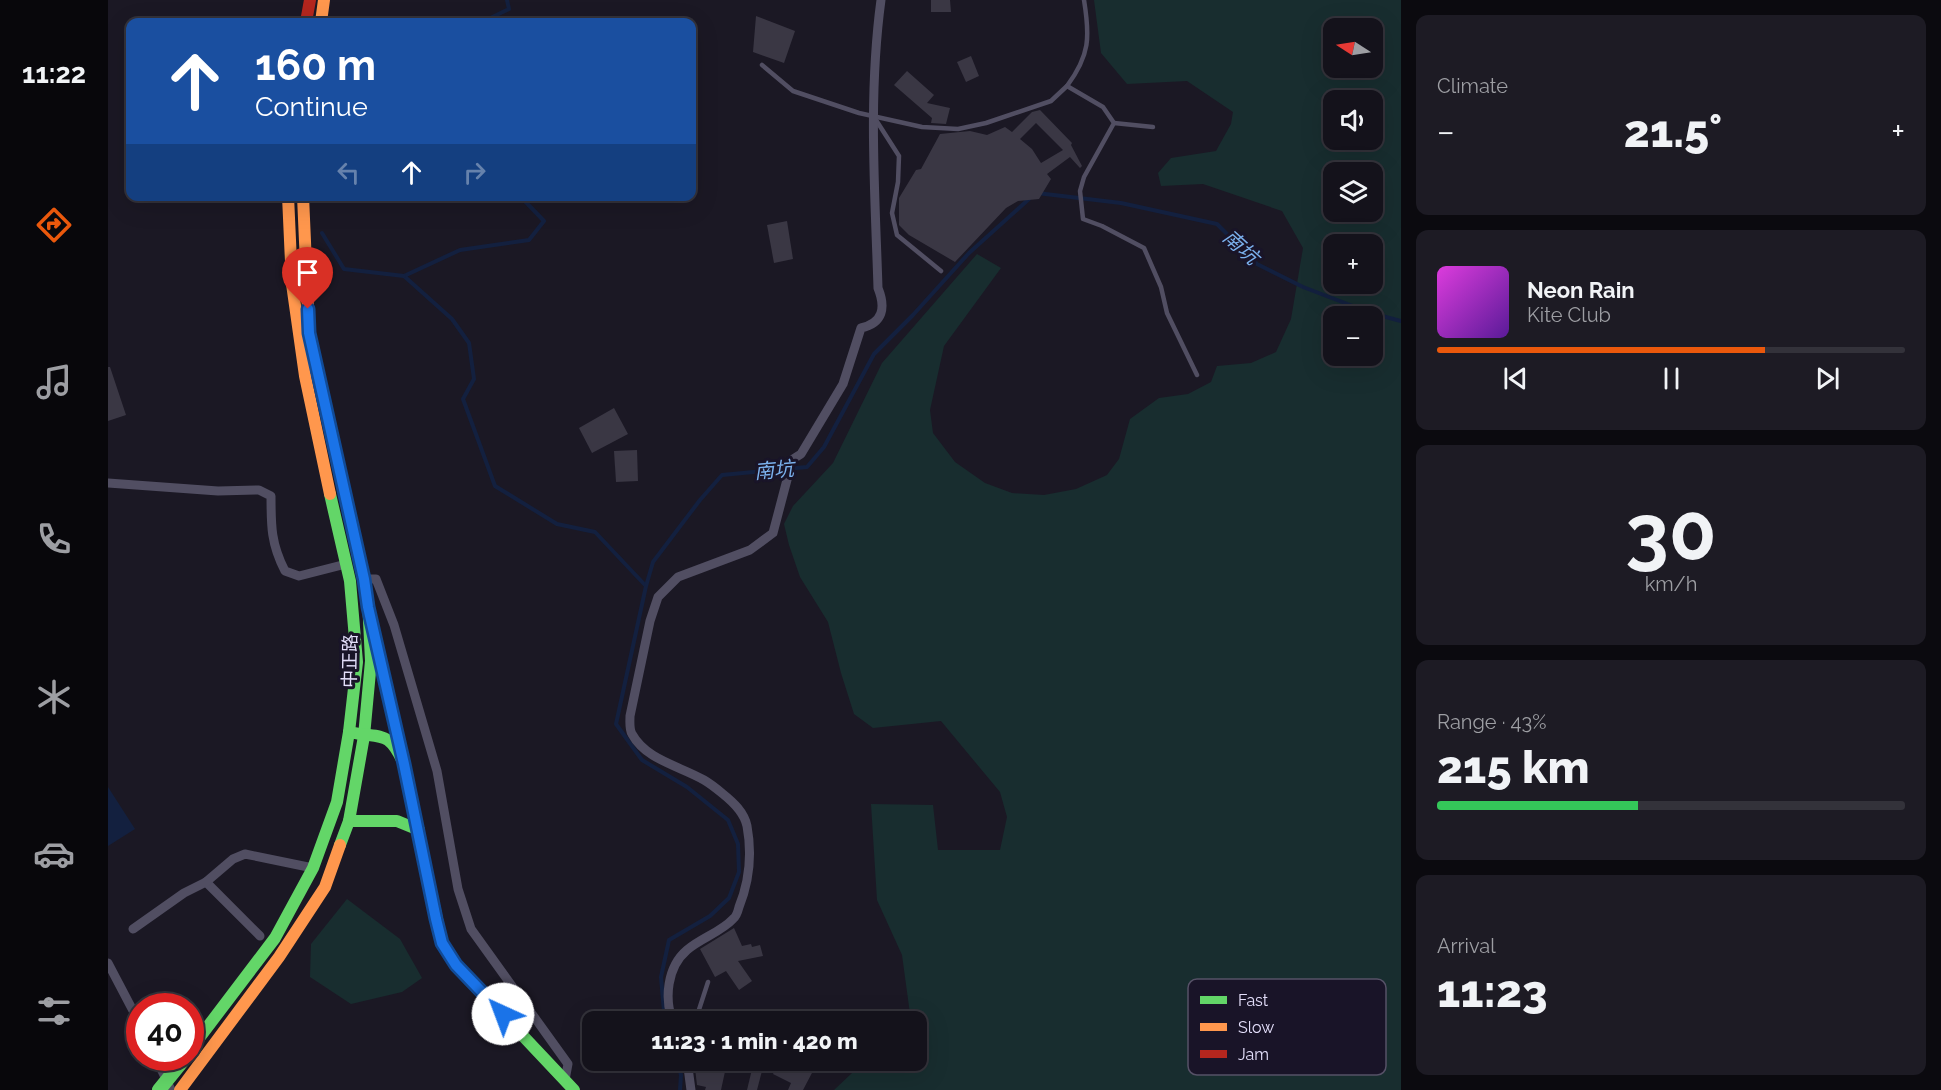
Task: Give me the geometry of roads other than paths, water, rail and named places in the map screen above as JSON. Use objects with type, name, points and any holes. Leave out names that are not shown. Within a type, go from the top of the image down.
[{"type":"main road","points":[[307,18],[310,0]]},
{"type":"main road","points":[[322,18],[324,0]]},
{"type":"main road","name":"中正路","points":[[204,1032],[275,938],[313,868],[337,802],[349,732],[357,662],[354,619],[346,564],[305,376],[292,284],[288,201]]},
{"type":"main road","name":"中正路","points":[[180,1090],[279,957],[325,887],[349,821],[364,736],[371,661],[368,607],[364,579],[309,333],[303,201]]},
{"type":"main road","points":[[368,607],[419,830],[442,943],[456,965],[569,1085]]},
{"type":"main road","points":[[349,732],[364,736],[382,736],[393,742],[404,764]]},
{"type":"main road","points":[[349,821],[397,821],[419,830]]},
{"type":"main road","points":[[159,1090],[174,1071]]},
{"type":"street","points":[[669,1011],[670,978],[678,960],[687,949],[735,919],[749,874],[746,824],[736,804],[714,787],[655,756],[640,745],[631,732],[630,716],[650,621],[658,597],[678,577],[750,550],[773,533],[790,461],[801,454],[843,384],[861,328],[872,325],[880,314],[883,300],[878,288],[872,115],[875,43],[881,0]]},
{"type":"street","points":[[108,483],[218,491],[259,490],[271,496],[271,528],[276,552],[285,571],[299,576],[346,564]]},
{"type":"street","points":[[364,579],[376,579],[394,625],[413,686],[437,771],[458,889],[471,929],[568,1064],[569,1085]]},
{"type":"street","points":[[134,928],[184,893],[206,882],[233,859],[245,854],[313,868]]},
{"type":"street","points":[[206,882],[260,936]]},
{"type":"street","points":[[108,963],[126,997]]},
{"type":"street","points":[[162,1071],[171,1090]]},
{"type":"street","points":[[688,1071],[691,1090]]},
{"type":"lane","points":[[762,65],[793,91],[859,112],[922,127],[958,129],[1017,114],[1051,101],[1067,86],[1080,69],[1088,39],[1084,0]]},
{"type":"lane","points":[[1067,86],[1103,107],[1114,123],[1153,127]]},
{"type":"lane","points":[[872,115],[899,156],[898,182],[892,213],[897,235],[941,271]]},
{"type":"lane","points":[[1114,123],[1084,177],[1080,191],[1083,219],[1102,226],[1144,249],[1161,287],[1167,313],[1197,375]]},
{"type":"lane","points":[[699,1011],[708,982]]},
{"type":"water","points":[[108,787],[135,829],[108,846]]},
{"type":"waterway","points":[[490,18],[509,9],[507,0]]},
{"type":"waterway","name":"南坑","points":[[1037,193],[1121,203],[1217,224],[1257,264],[1303,287],[1371,313],[1401,321]]},
{"type":"waterway","name":"南坑","points":[[664,1011],[661,977],[669,940],[710,916],[729,898],[739,872],[738,844],[728,820],[687,787],[642,760],[616,724],[653,562],[722,475],[807,467],[824,447],[874,354],[969,253],[1029,199]]},
{"type":"waterway","points":[[525,201],[544,221],[529,240],[460,250],[404,276],[452,319],[469,343],[474,379],[463,399],[495,486],[557,524],[595,532],[645,585]]},
{"type":"waterway","points":[[322,233],[344,269],[404,276]]},
{"type":"waterway","name":"南坑","points":[[680,1071],[680,1090]]}]
